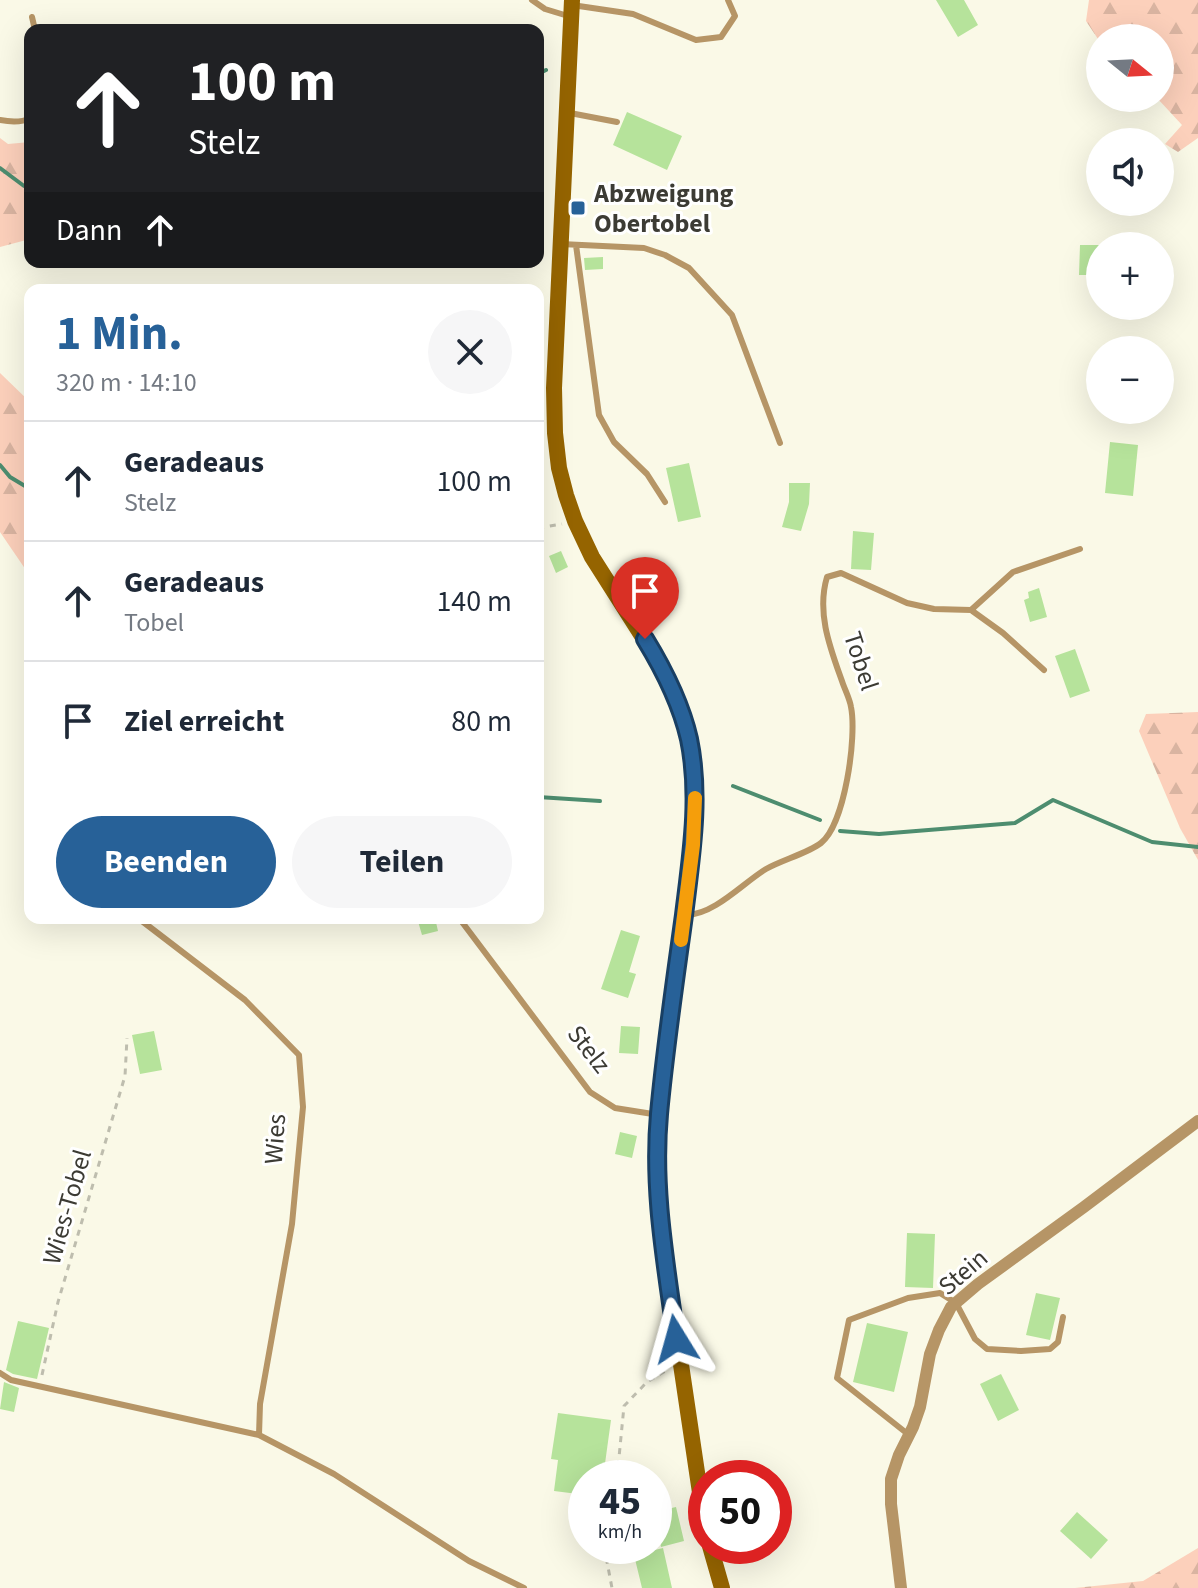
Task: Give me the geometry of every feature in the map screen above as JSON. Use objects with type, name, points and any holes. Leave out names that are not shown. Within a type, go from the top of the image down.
[{"type":"main road","points":[[572,7],[567,112],[568,244],[554,388],[559,468],[586,547],[658,661],[680,709],[695,782],[693,845],[659,1115],[656,1165],[660,1223],[694,1460]]},
{"type":"main road","points":[[715,1564],[722,1588]]},
{"type":"street","name":"Stein","points":[[901,1588],[891,1479],[920,1407],[930,1354],[951,1307],[1198,1121]]},
{"type":"lane","points":[[532,0],[560,15],[572,7],[633,14],[696,40],[721,37],[735,16],[728,0]]},
{"type":"lane","points":[[32,17],[34,24]]},
{"type":"lane","points":[[567,112],[617,122]]},
{"type":"lane","points":[[0,120],[24,121]]},
{"type":"lane","points":[[665,502],[647,474],[614,442],[599,415],[568,244],[644,248],[689,268],[732,315],[780,443]]},
{"type":"lane","points":[[1044,670],[1003,633],[971,610],[1013,572],[1080,549]]},
{"type":"lane","name":"Tobel","points":[[684,914],[707,911],[767,869],[821,843],[832,830],[843,799],[852,746],[852,709],[831,650],[823,615],[823,591],[827,577],[841,573],[907,603],[934,609],[971,610]]},
{"type":"lane","name":"Wies","points":[[146,924],[245,1000],[299,1055],[303,1107],[292,1224],[260,1404],[259,1435]]},
{"type":"lane","name":"Stelz","points":[[464,924],[590,1092],[615,1108],[659,1115]]},
{"type":"lane","points":[[909,1435],[837,1378],[849,1320],[908,1298],[940,1293],[956,1303],[975,1339],[987,1349],[1021,1351],[1050,1349],[1058,1342],[1063,1317]]},
{"type":"lane","points":[[0,1373],[11,1380],[39,1387],[259,1435],[334,1474],[469,1561],[524,1588]]},
{"type":"path","points":[[544,527],[561,524],[566,535]]},
{"type":"path","name":"Wies-Tobel","points":[[39,1387],[58,1302],[125,1076],[127,1038]]},
{"type":"path","points":[[619,1460],[624,1406],[647,1382],[669,1369],[680,1368]]},
{"type":"path","points":[[607,1564],[612,1588]]},
{"type":"green space","points":[[1089,0],[1198,0],[1198,138],[1178,152],[1174,150],[1174,134],[1182,125],[1170,112],[1174,112],[1174,24],[1088,24]]},
{"type":"green space","points":[[0,138],[8,144],[24,143],[24,241],[0,247]]},
{"type":"green space","points":[[0,373],[24,396],[24,567],[0,532]]},
{"type":"green space","points":[[1198,712],[1198,860],[1180,828],[1139,731],[1146,714]]},
{"type":"green space","points":[[1198,1548],[1198,1588],[1075,1588],[1143,1581]]},
{"type":"building","points":[[936,0],[964,0],[978,25],[958,37]]},
{"type":"building","points":[[627,112],[682,136],[667,170],[613,145]]},
{"type":"building","points":[[1080,245],[1086,245],[1086,275],[1079,275]]},
{"type":"building","points":[[603,257],[603,269],[585,270],[584,258]]},
{"type":"building","points":[[1110,442],[1138,445],[1133,496],[1105,493]]},
{"type":"building","points":[[689,463],[701,517],[678,522],[666,468]]},
{"type":"building","points":[[789,483],[810,483],[809,504],[801,531],[782,527],[789,502]]},
{"type":"building","points":[[853,531],[874,533],[871,570],[851,569]]},
{"type":"building","points":[[561,551],[568,567],[556,573],[549,556]]},
{"type":"building","points":[[1039,588],[1047,617],[1030,622],[1024,600],[1029,598],[1028,592]]},
{"type":"building","points":[[1075,649],[1090,691],[1070,698],[1055,656]]},
{"type":"building","points":[[419,924],[436,924],[438,931],[422,935]]},
{"type":"building","points":[[621,930],[640,936],[629,972],[636,974],[628,998],[601,989]]},
{"type":"building","points":[[621,1026],[640,1027],[638,1054],[619,1053]]},
{"type":"building","points":[[154,1031],[162,1070],[140,1074],[132,1035]]},
{"type":"building","points":[[620,1132],[637,1136],[632,1158],[615,1154]]},
{"type":"building","points":[[907,1233],[935,1234],[933,1288],[905,1287]]},
{"type":"building","points":[[1036,1293],[1060,1298],[1050,1340],[1026,1335]]},
{"type":"building","points":[[18,1321],[49,1328],[37,1379],[6,1370]]},
{"type":"building","points":[[867,1323],[908,1332],[894,1392],[853,1382]]},
{"type":"building","points":[[1001,1374],[1019,1410],[998,1421],[980,1384]]},
{"type":"building","points":[[4,1382],[19,1388],[14,1412],[0,1409]]},
{"type":"building","points":[[558,1413],[611,1420],[605,1460],[568,1460],[568,1493],[554,1491],[558,1460],[551,1459]]},
{"type":"building","points":[[676,1507],[684,1541],[672,1544],[672,1508]]},
{"type":"building","points":[[1077,1512],[1108,1540],[1091,1559],[1060,1531]]},
{"type":"building","points":[[636,1564],[667,1564],[672,1588],[642,1588]]},
{"type":"waterway","points":[[0,168],[24,186]]},
{"type":"waterway","points":[[0,465],[10,477],[24,485]]},
{"type":"waterway","points":[[733,786],[820,820]]},
{"type":"waterway","points":[[544,797],[600,801]]},
{"type":"waterway","points":[[840,831],[879,834],[1015,823],[1053,800],[1152,842],[1198,847]]},
{"type":"slow traffic","points":[[681,940],[693,845],[695,798]]},
{"type":"place","name":"Abzweigung Obertobel","points":[[578,208]]},
{"type":"route","points":[[645,639],[684,719],[695,782],[693,845],[659,1115],[656,1165],[660,1223],[676,1339]]}]
